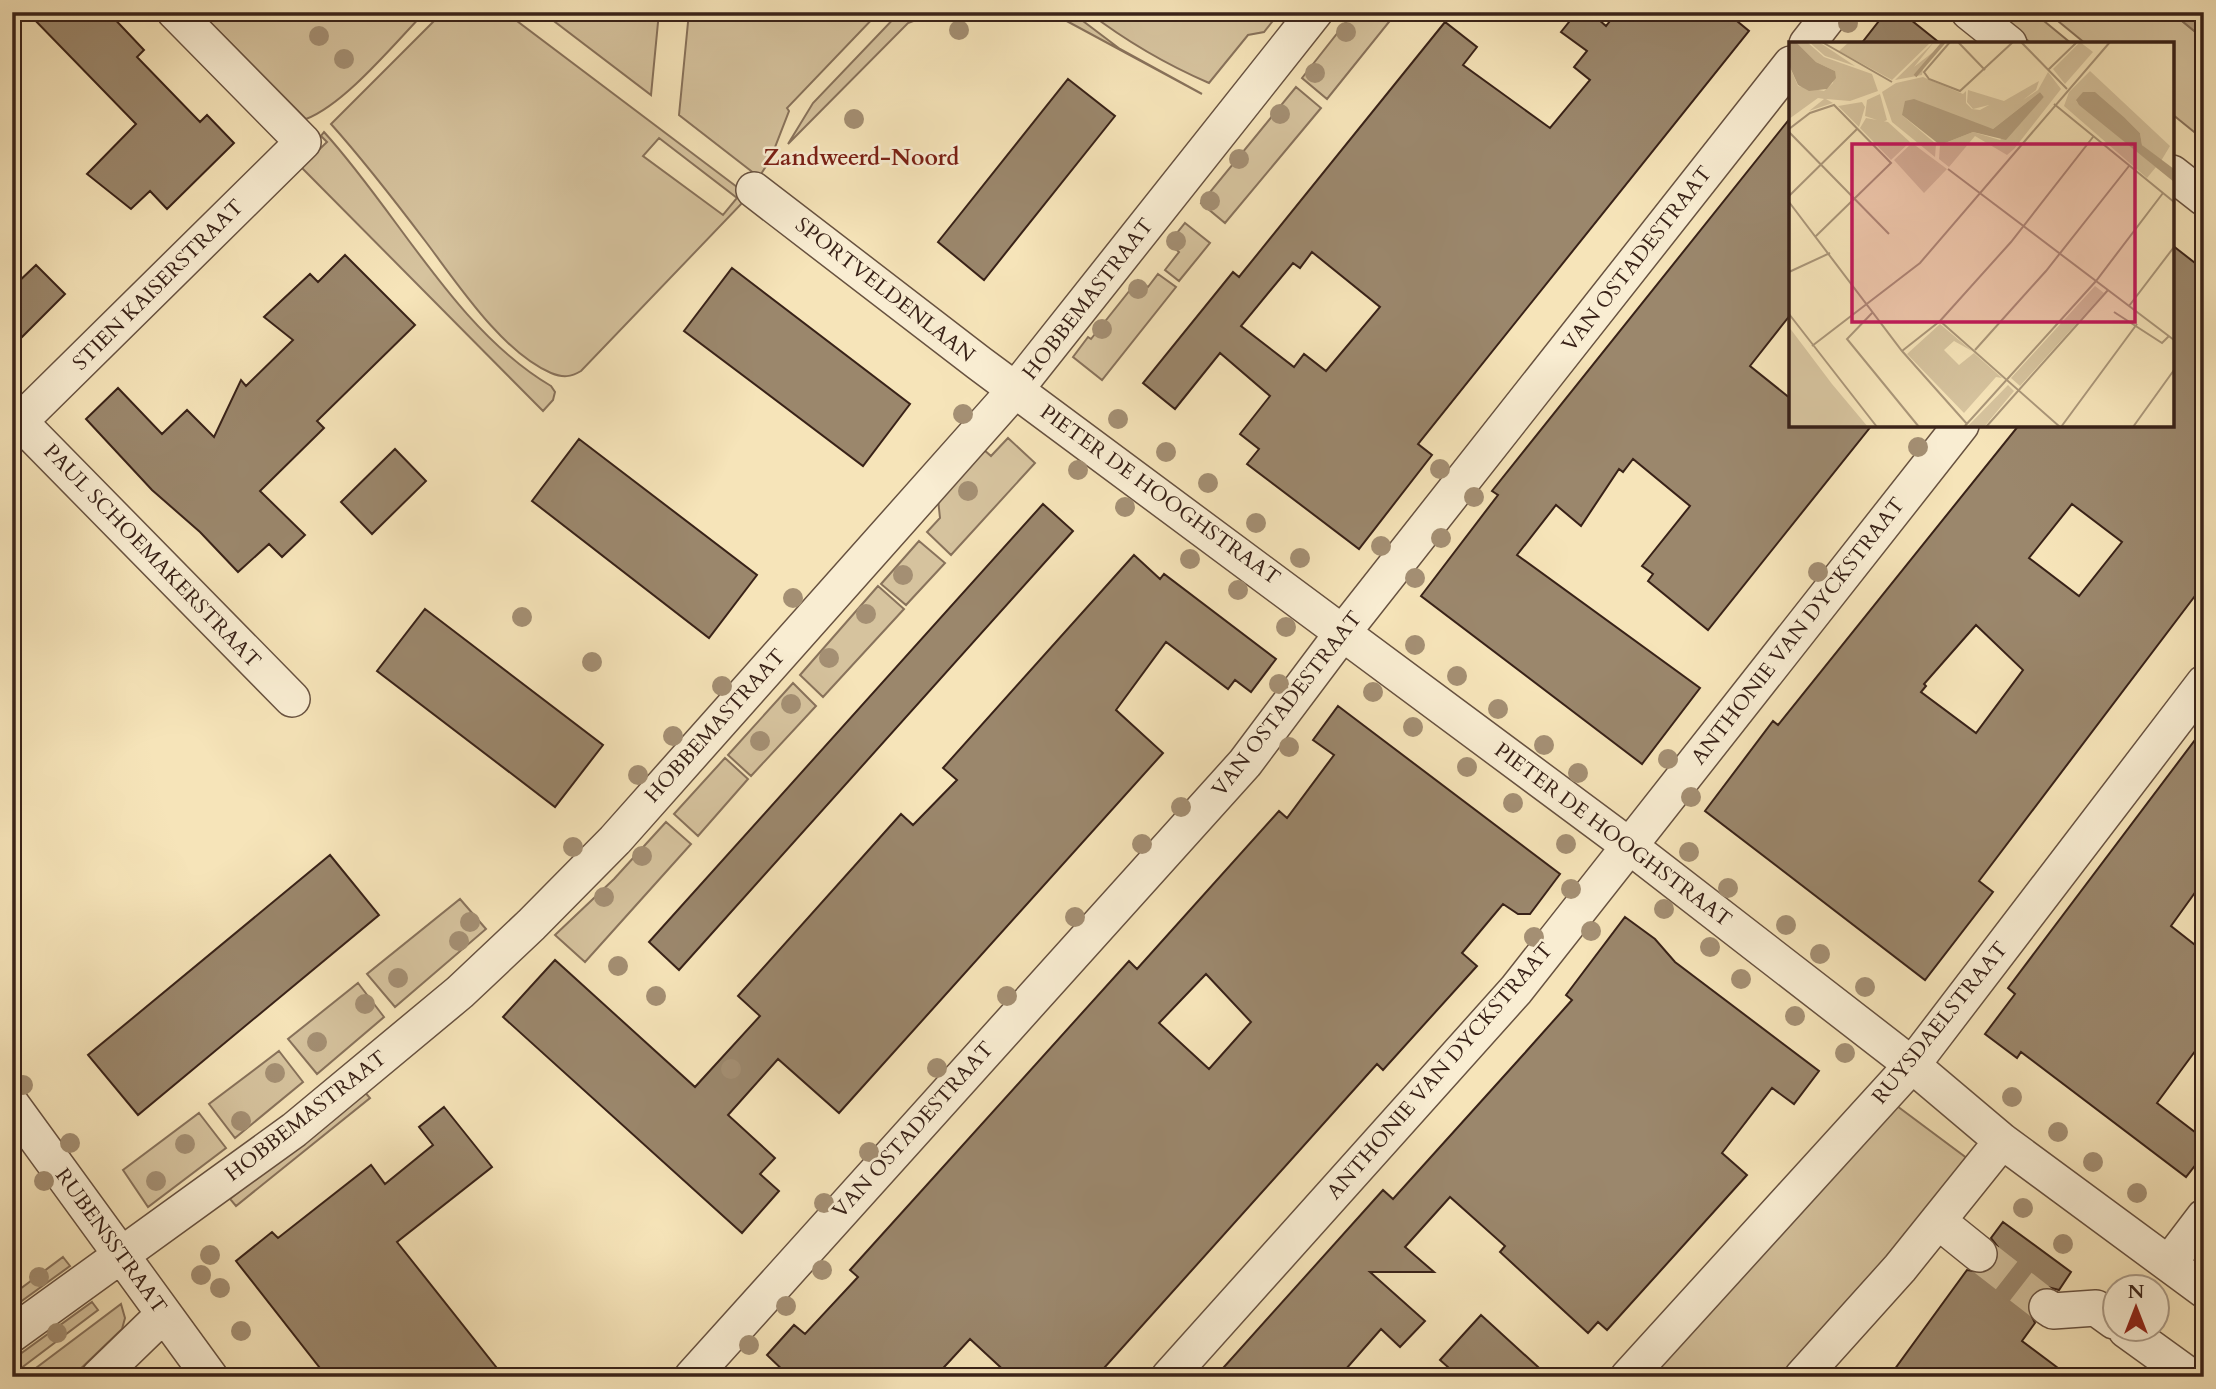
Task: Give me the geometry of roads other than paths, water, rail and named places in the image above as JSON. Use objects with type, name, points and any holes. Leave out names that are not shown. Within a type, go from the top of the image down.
[{"type":"street","name":"STIEN KAISERSTRAAT","points":[[15,421],[303,142],[175,12]]},
{"type":"street","name":"HOBBEMASTRAAT","points":[[12,1334],[119,1254],[294,1130],[460,992],[615,840],[1016,390],[1315,12]]},
{"type":"street","points":[[1809,42],[1832,12]]},
{"type":"street","points":[[1969,12],[2006,42]]},
{"type":"street","name":"VAN OSTADESTRAAT","points":[[691,1377],[1245,763],[1344,631],[1789,67]]},
{"type":"street","points":[[2174,175],[2204,198]]},
{"type":"street","name":"SPORTVELDENLAAN","points":[[754,190],[1016,390]]},
{"type":"street","name":"PIETER DE HOOGHSTRAAT","points":[[1016,390],[1344,631],[1628,845],[1912,1065],[2002,1141],[2204,1290]]},
{"type":"street","name":"PAUL SCHOEMAKERSTRAAT","points":[[15,421],[292,699]]},
{"type":"street","name":"ANTHONIE VAN DYCKSTRAAT","points":[[1169,1377],[1516,990],[1959,427]]},
{"type":"street","name":"RUYSDAELSTRAAT","points":[[1628,1377],[1912,1065],[2204,683]]},
{"type":"street","name":"RUBENSSTRAAT","points":[[12,1105],[210,1377]]},
{"type":"street","points":[[1802,1377],[1900,1268],[2002,1141]]},
{"type":"street","points":[[2169,1263],[2204,1217]]},
{"type":"street","points":[[1938,1222],[1979,1254]]},
{"type":"street","points":[[2047,1307],[2053,1311],[2096,1308],[2100,1311]]},
{"type":"street","points":[[99,1377],[164,1314]]},
{"type":"street","points":[[2146,1344],[2191,1377]]},
{"type":"tunnel","points":[[1979,1254],[2047,1307]]},
{"type":"district","name":"Zandweerd-Noord","points":[[861,157]]}]
